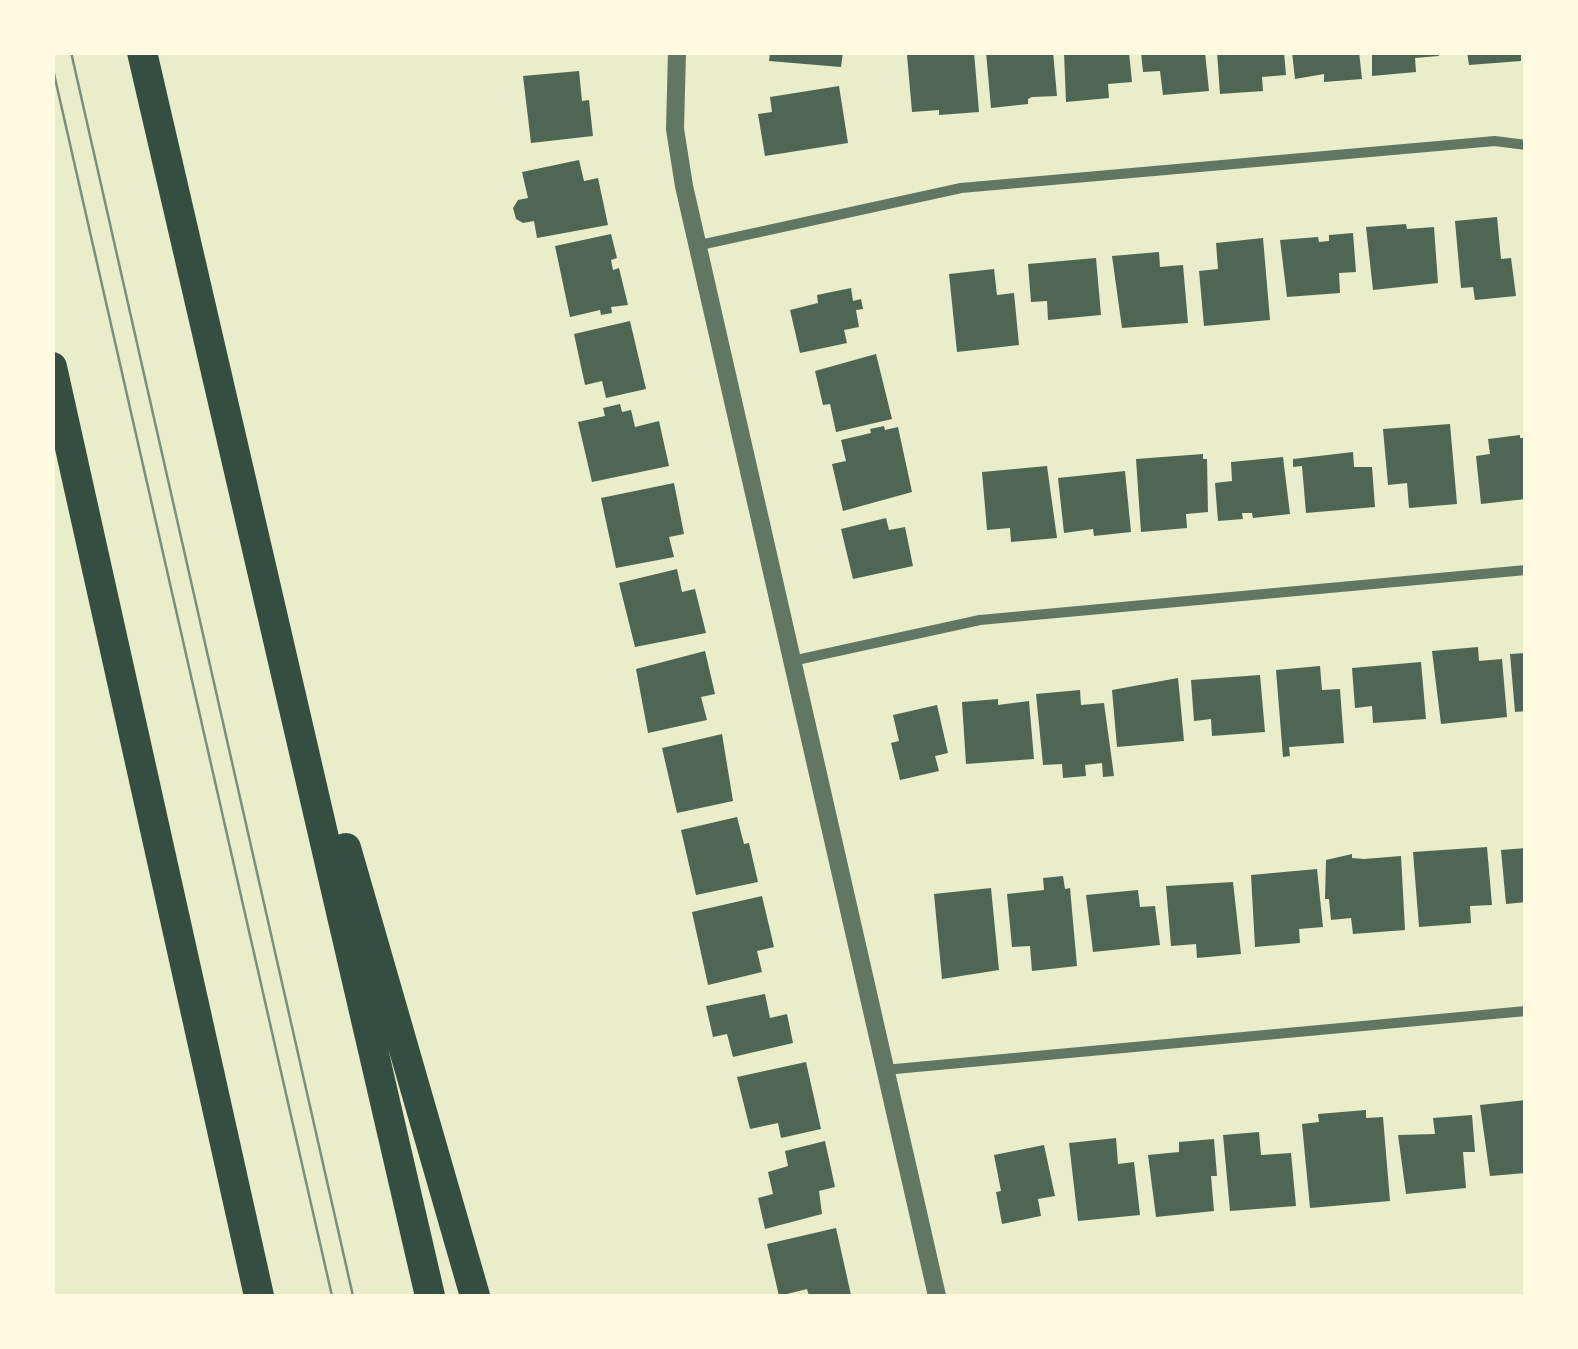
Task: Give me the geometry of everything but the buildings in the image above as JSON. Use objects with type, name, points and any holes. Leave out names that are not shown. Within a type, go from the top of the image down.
[{"type":"highway","points":[[142,52],[430,1296]]},
{"type":"highway","points":[[52,368],[259,1296]]},
{"type":"highway","points":[[264,583],[320,758],[476,1296]]},
{"type":"highway","points":[[110,622],[240,1296]]},
{"type":"street","points":[[677,52],[674,129],[937,1296]]},
{"type":"street","points":[[700,246],[961,188],[1495,141],[1526,145]]},
{"type":"street","points":[[792,661],[980,620],[1526,570]]},
{"type":"street","points":[[884,1070],[1526,1011]]},
{"type":"tram line","points":[[71,52],[353,1296]]},
{"type":"tram line","points":[[52,65],[332,1296]]}]
